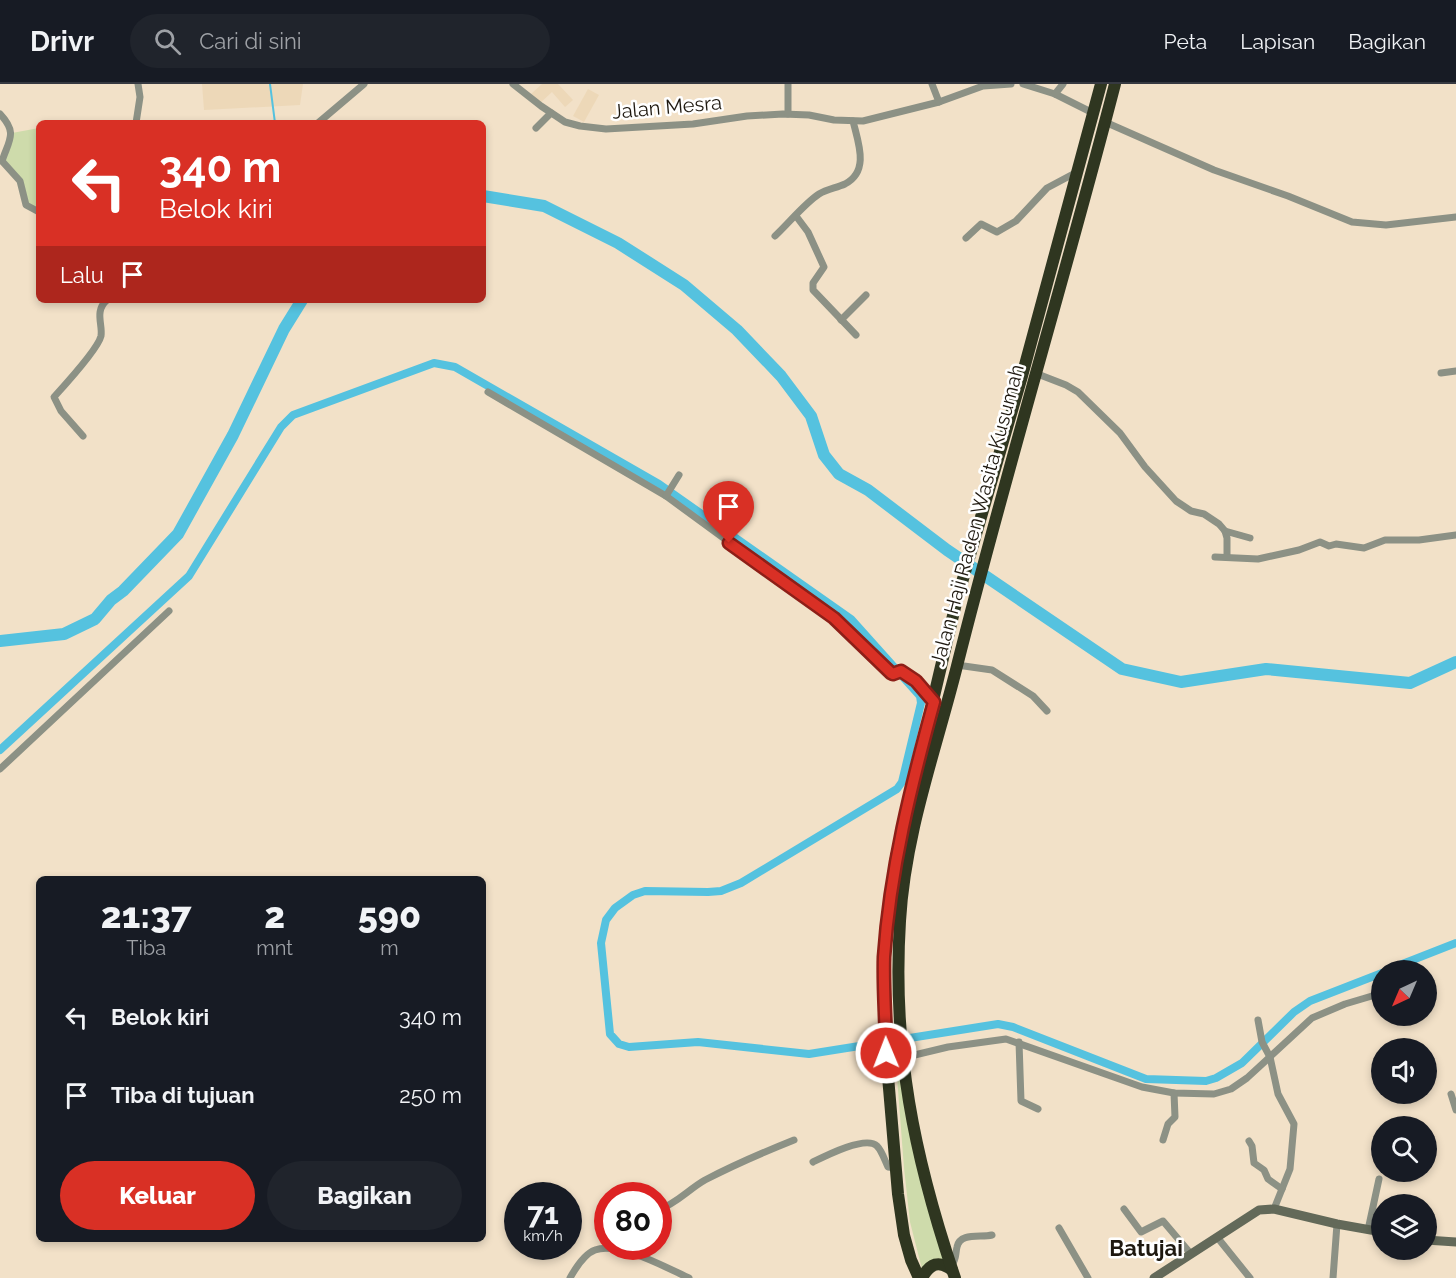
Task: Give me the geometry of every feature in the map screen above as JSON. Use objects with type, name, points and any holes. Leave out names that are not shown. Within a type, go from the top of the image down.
[{"type":"highway","name":"Jalan Haji Raden Wasita Kusumah","points":[[953,1271],[933,1215],[922,1172],[902,1056],[900,918],[902,857],[919,807],[992,527],[1060,291],[1078,194],[1079,171],[1090,111],[1101,84]]},
{"type":"highway","name":"Jalan Haji Raden Wasita Kusumah","points":[[921,1278],[911,1260],[897,1194],[886,1053],[884,959],[902,857],[956,603],[1022,376],[1078,194],[1105,122],[1115,84]]},
{"type":"highway","points":[[921,1278],[928,1268],[938,1264],[944,1264],[953,1271]]},
{"type":"main road","points":[[1154,1278],[1259,1210],[1274,1209],[1371,1230]]},
{"type":"main road","points":[[1437,1241],[1456,1242]]},
{"type":"street","points":[[136,120],[140,97],[138,84]]},
{"type":"street","points":[[322,120],[364,84]]},
{"type":"street","name":"Jalan Mesra","points":[[513,84],[566,122],[606,129],[693,124],[747,116],[788,114],[863,121],[939,102],[983,86],[1011,84]]},
{"type":"street","points":[[788,84],[788,114]]},
{"type":"street","points":[[932,84],[939,102]]},
{"type":"street","points":[[1026,84],[1055,94],[1090,111]]},
{"type":"street","points":[[1055,94],[1063,84]]},
{"type":"street","points":[[536,128],[551,113]]},
{"type":"street","points":[[0,114],[9,123],[11,131],[1,162],[20,181],[26,205],[36,210]]},
{"type":"street","points":[[775,236],[815,197],[849,181],[858,171],[861,158],[853,121]]},
{"type":"street","points":[[1105,122],[1214,170],[1352,222],[1386,225],[1456,217]]},
{"type":"street","points":[[966,238],[981,224],[997,232],[1010,225],[1043,191],[1079,171]]},
{"type":"street","points":[[796,216],[808,232],[824,267],[813,283],[813,290],[856,335]]},
{"type":"street","points":[[841,320],[866,295]]},
{"type":"street","points":[[83,436],[61,411],[54,397],[83,363],[100,336],[100,315],[104,303]]},
{"type":"street","points":[[1441,373],[1456,371]]},
{"type":"street","points":[[1035,373],[1066,385],[1078,393],[1120,433],[1145,467],[1176,501],[1191,511],[1204,514],[1225,531],[1250,538]]},
{"type":"street","points":[[488,392],[666,495],[834,618],[882,666],[916,681],[934,702]]},
{"type":"street","points":[[666,495],[679,475]]},
{"type":"street","points":[[1225,531],[1227,558]]},
{"type":"street","points":[[1215,557],[1258,559],[1299,550],[1320,542],[1329,546],[1336,544],[1364,548],[1385,540],[1419,540],[1456,535]]},
{"type":"street","points":[[0,769],[169,611]]},
{"type":"street","points":[[957,665],[993,670],[1032,696],[1047,711]]},
{"type":"street","points":[[902,1056],[1006,1039],[1142,1087],[1203,1095],[1232,1089],[1312,1018],[1371,996]]},
{"type":"street","points":[[1258,1020],[1262,1042],[1269,1055],[1278,1094],[1294,1124],[1290,1170],[1274,1209]]},
{"type":"street","points":[[1019,1042],[1021,1101],[1038,1109]]},
{"type":"street","points":[[1163,1140],[1168,1124],[1176,1114],[1174,1093]]},
{"type":"street","points":[[1451,1094],[1456,1110]]},
{"type":"street","points":[[672,1204],[706,1179],[794,1140]]},
{"type":"street","points":[[813,1162],[852,1145],[869,1142],[876,1144],[888,1167],[896,1168]]},
{"type":"street","points":[[1249,1142],[1252,1146],[1254,1163],[1264,1170],[1268,1179],[1282,1188]]},
{"type":"street","points":[[1368,1230],[1378,1182]]},
{"type":"street","points":[[1124,1209],[1141,1232],[1162,1221],[1191,1254]]},
{"type":"street","points":[[1332,1278],[1337,1224]]},
{"type":"street","points":[[1059,1228],[1088,1278]]},
{"type":"street","points":[[953,1271],[959,1242],[963,1239],[992,1235]]},
{"type":"street","points":[[1216,1237],[1250,1278]]},
{"type":"street","points":[[570,1278],[583,1260],[594,1250]]},
{"type":"street","points":[[652,1260],[689,1278]]},
{"type":"shaded area","points":[[202,84],[303,84],[300,105],[204,110]]},
{"type":"shaded area","points":[[542,84],[558,84],[573,100],[565,107],[552,92],[539,104],[531,94]]},
{"type":"shaded area","points":[[588,89],[599,95],[584,122],[573,116]]},
{"type":"green space","points":[[36,129],[36,209],[27,205],[23,181],[5,160],[12,133]]},
{"type":"green space","points":[[895,1051],[898,1051],[947,1261],[939,1258],[933,1259],[922,1269],[910,1222]]},
{"type":"waterway","points":[[270,84],[275,120]]},
{"type":"waterway","points":[[486,196],[544,206],[618,243],[684,285],[737,330],[781,376],[811,416],[824,455],[839,474],[868,490],[947,550],[1122,669],[1181,682],[1266,669],[1410,683],[1456,662]]},
{"type":"waterway","points":[[0,641],[64,634],[95,619],[111,600],[123,591],[178,534],[233,435],[284,329],[300,303]]},
{"type":"waterway","points":[[0,750],[189,576],[281,427],[293,415],[434,363],[455,367],[659,484],[851,619],[920,696],[921,703],[902,782],[897,789],[741,883],[721,891],[645,891],[633,895],[615,908],[606,920],[601,943],[610,1034],[619,1044],[629,1047],[698,1042],[809,1054],[998,1024],[1013,1027],[1146,1079],[1206,1081],[1242,1063],[1294,1012],[1310,1001],[1371,977]]},
{"type":"waterway","points":[[1413,960],[1456,943]]},
{"type":"district","name":"Batujai","points":[[1146,1248]]},
{"type":"route","points":[[729,543],[834,618],[891,673],[901,671],[911,676],[934,702],[919,755],[896,856],[884,959],[886,1053]]}]
